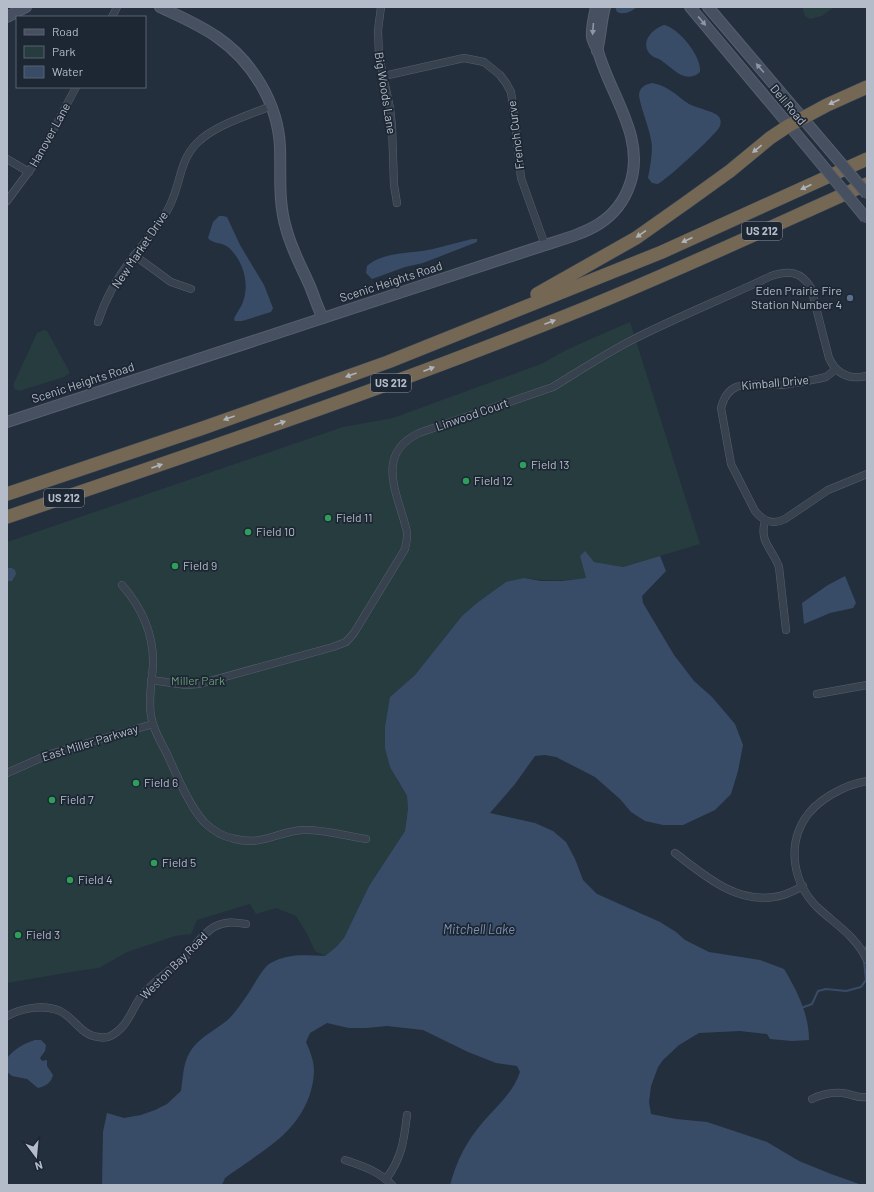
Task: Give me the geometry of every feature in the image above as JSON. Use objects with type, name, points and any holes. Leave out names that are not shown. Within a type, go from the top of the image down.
[{"type":"highway","points":[[388,362],[474,322],[529,299],[636,238],[730,171],[770,138],[788,126],[827,105],[867,87]]},
{"type":"highway","name":"US 212","points":[[7,494],[203,428],[388,362],[662,252],[867,159]]},
{"type":"highway","name":"US 212","points":[[7,517],[355,397],[581,310],[658,278],[867,184]]},
{"type":"highway","points":[[658,278],[716,258],[828,208],[867,194]]},
{"type":"highway","points":[[7,487],[111,458]]},
{"type":"highway","points":[[7,524],[83,497],[121,478]]},
{"type":"street","points":[[7,17],[26,7]]},
{"type":"street","points":[[112,16],[117,7]]},
{"type":"street","points":[[160,7],[201,27],[231,47],[254,74],[264,90],[275,119],[280,146],[280,190],[286,228],[292,247],[310,285],[323,318]]},
{"type":"street","name":"Big Woods Lane","points":[[381,7],[378,43],[379,56],[384,76],[392,126],[394,185],[397,203]]},
{"type":"street","name":"Scenic Heights Road","points":[[7,422],[588,231],[606,219],[623,200],[633,175],[635,155],[633,140],[628,125],[600,61],[592,37],[596,7]]},
{"type":"street","points":[[597,51],[605,7]]},
{"type":"street","name":"Dell Road","points":[[690,7],[866,219]]},
{"type":"street","name":"Dell Road","points":[[708,7],[867,194]]},
{"type":"street","name":"French Curve","points":[[384,76],[464,58],[484,62],[500,75],[511,92],[521,178],[545,245]]},
{"type":"street","name":"Hanover Lane","points":[[7,201],[48,142],[75,88]]},
{"type":"street","name":"New Market Drive","points":[[98,322],[116,284],[134,255],[167,212],[183,165],[189,153],[197,143],[207,134],[219,128],[271,106]]},
{"type":"street","points":[[7,159],[28,172]]},
{"type":"street","points":[[134,255],[171,282],[191,289]]},
{"type":"street","name":"Linwood Court","points":[[151,680],[186,685],[199,684],[334,647],[346,642],[354,633],[405,549],[407,532],[393,484],[392,469],[398,449],[408,439],[419,433],[553,387],[589,364],[632,340],[771,276],[783,272],[792,273],[807,280],[811,288],[829,358],[836,369]]},
{"type":"street","points":[[836,369],[842,375],[851,378],[867,376]]},
{"type":"street","name":"Kimball Drive","points":[[765,521],[755,511],[731,464],[722,417],[721,408],[723,400],[728,393],[742,385],[776,385],[822,378],[826,377],[836,369]]},
{"type":"street","points":[[786,630],[779,567],[776,558],[766,545],[763,534],[765,521],[772,523],[779,522],[828,490],[867,474]]},
{"type":"street","points":[[122,585],[136,601],[148,627],[153,650],[149,698],[153,724],[181,784],[204,822],[218,832],[234,839],[252,841],[269,839],[304,830],[366,839]]},
{"type":"street","points":[[817,694],[867,685]]},
{"type":"street","name":"East Miller Parkway","points":[[7,773],[50,754],[153,724]]},
{"type":"street","points":[[867,781],[845,788],[830,796],[815,807],[803,821],[796,838],[794,850],[794,862],[798,874],[803,886],[816,906],[848,933],[867,960]]},
{"type":"street","points":[[675,853],[719,886],[749,896],[774,898],[787,894],[803,886]]},
{"type":"street","name":"Weston Bay Road","points":[[7,1016],[25,1009],[49,1008],[66,1015],[86,1034],[104,1038],[112,1036],[125,1024],[149,988],[185,956],[206,932],[215,926],[225,923],[236,922],[246,924]]},
{"type":"street","points":[[812,1099],[830,1092],[840,1092],[856,1097],[867,1097]]},
{"type":"street","points":[[386,1179],[393,1170],[399,1158],[403,1146],[408,1115]]},
{"type":"street","points":[[344,1160],[364,1167],[386,1179],[392,1185]]},
{"type":"green space","points":[[802,7],[834,7],[822,16],[810,19],[805,16]]},
{"type":"green space","name":"Miller Park","points":[[630,322],[700,544],[623,567],[594,562],[580,556],[586,578],[570,580],[540,580],[524,578],[462,616],[415,675],[390,697],[397,780],[407,796],[408,809],[405,831],[369,886],[344,938],[336,947],[325,956],[315,951],[296,916],[276,908],[256,914],[250,904],[197,920],[191,934],[175,936],[127,952],[99,968],[7,983],[7,542],[343,427],[393,418],[541,364],[568,349]]},
{"type":"green space","points":[[44,330],[47,331],[69,371],[69,374],[64,377],[19,391],[15,389],[14,383],[37,333]]},
{"type":"water","points":[[615,7],[637,7],[630,12],[622,13],[617,12]]},
{"type":"water","points":[[664,25],[670,27],[683,37],[693,51],[700,66],[700,72],[695,76],[684,76],[651,55],[646,46],[648,37],[655,30]]},
{"type":"water","points":[[652,83],[667,88],[689,104],[714,113],[721,121],[717,131],[701,147],[658,184],[652,183],[648,178],[652,146],[650,133],[639,96],[641,88]]},
{"type":"water","points":[[219,216],[227,217],[240,245],[264,285],[273,308],[271,312],[242,321],[235,321],[234,319],[245,295],[246,287],[244,272],[238,258],[228,247],[208,238],[213,222]]},
{"type":"water","points":[[477,239],[477,242],[423,263],[405,267],[372,279],[366,273],[367,266],[374,261],[390,255],[425,251]]},
{"type":"water","name":"Mitchell Lake","points":[[585,551],[594,562],[623,567],[660,556],[666,571],[642,596],[643,603],[674,655],[694,681],[712,697],[735,724],[743,745],[738,771],[731,794],[715,810],[683,825],[663,825],[645,821],[631,812],[620,799],[595,777],[556,757],[545,755],[535,756],[515,784],[490,813],[535,823],[553,831],[566,842],[575,859],[583,880],[597,894],[660,922],[676,932],[685,940],[709,952],[760,960],[784,969],[805,1012],[809,1040],[792,1041],[770,1039],[767,1034],[740,1031],[699,1033],[679,1045],[663,1060],[658,1067],[651,1086],[649,1102],[651,1114],[676,1119],[707,1122],[767,1142],[799,1161],[862,1185],[450,1185],[459,1159],[467,1144],[483,1122],[504,1099],[517,1080],[520,1072],[517,1066],[496,1063],[468,1052],[423,1030],[387,1026],[349,1028],[327,1023],[310,1033],[306,1042],[313,1064],[313,1082],[307,1102],[297,1120],[275,1142],[225,1178],[222,1185],[102,1185],[103,1132],[107,1113],[124,1118],[141,1115],[167,1104],[181,1091],[185,1066],[190,1052],[200,1040],[230,1018],[269,964],[289,956],[325,956],[344,938],[369,886],[405,831],[408,809],[407,796],[390,767],[385,748],[385,727],[390,697],[415,675],[462,616],[477,603],[506,582],[524,578],[541,581],[562,581],[586,578],[580,556]]},
{"type":"water","points":[[7,568],[12,568],[15,570],[16,574],[12,581],[7,581]]},
{"type":"water","points":[[845,576],[856,603],[853,608],[830,613],[804,624],[802,603],[828,585]]},
{"type":"water","points":[[35,1040],[41,1040],[46,1045],[45,1051],[40,1058],[42,1061],[47,1060],[47,1066],[53,1075],[48,1084],[38,1088],[27,1079],[12,1076],[7,1072],[7,1058],[20,1047]]},
{"type":"waterway","points":[[864,951],[867,945]]},
{"type":"waterway","points":[[801,1008],[812,1004],[818,991],[826,989],[846,991],[861,987],[866,980],[864,961]]},
{"type":"place","name":"Eden Prairie Fire Station Number 4","points":[[850,298]]},
{"type":"place","name":"Field 13","points":[[523,465]]},
{"type":"place","name":"Field 12","points":[[466,481]]},
{"type":"place","name":"Field 11","points":[[328,518]]},
{"type":"place","name":"Field 10","points":[[248,532]]},
{"type":"place","name":"Field 9","points":[[175,566]]},
{"type":"place","name":"Field 6","points":[[136,783]]},
{"type":"place","name":"Field 7","points":[[52,800]]},
{"type":"place","name":"Field 5","points":[[154,863]]},
{"type":"place","name":"Field 4","points":[[70,880]]},
{"type":"place","name":"Field 3","points":[[18,935]]}]
